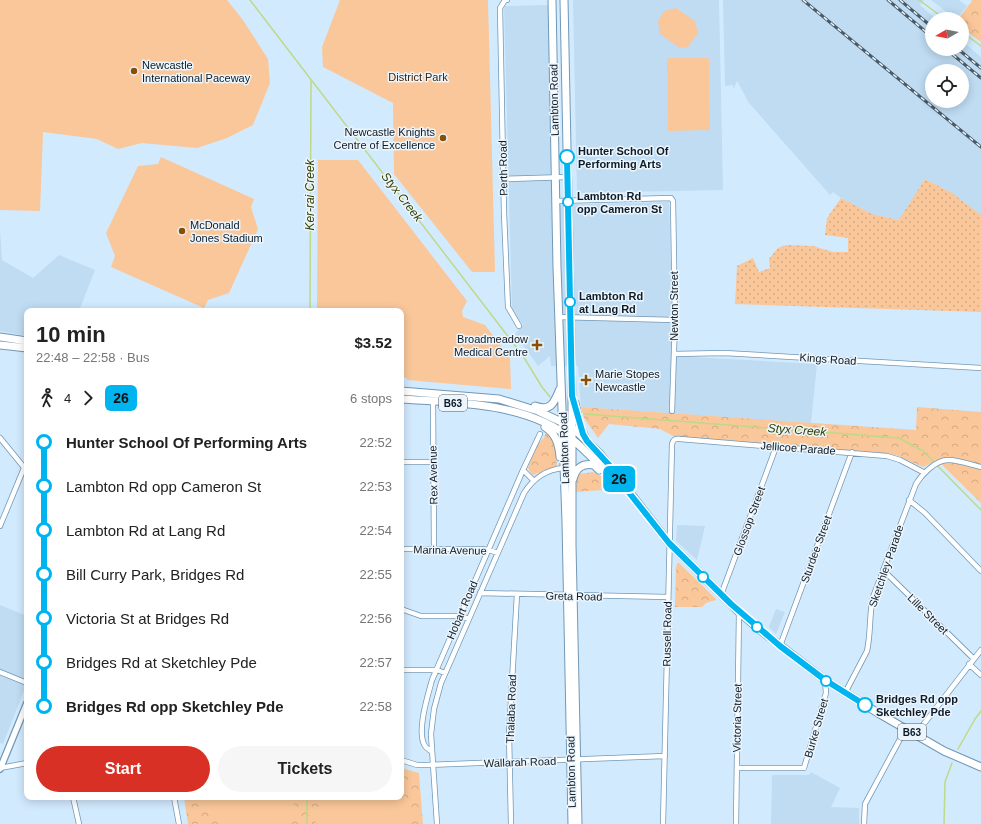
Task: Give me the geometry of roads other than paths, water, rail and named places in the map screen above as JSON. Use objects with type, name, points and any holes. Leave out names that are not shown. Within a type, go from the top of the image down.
[{"type":"main road","name":"Lambton Road","points":[[552,0],[559,317],[564,468],[571,596]]},
{"type":"main road","name":"Lambton Road","points":[[564,0],[572,396],[571,596],[574,760],[578,824]]},
{"type":"main road","points":[[0,337],[24,341]]},
{"type":"main road","points":[[0,345],[24,348]]},
{"type":"main road","points":[[514,404],[520,402],[539,408],[548,407],[556,401],[562,386]]},
{"type":"main road","name":"B63","points":[[404,391],[480,397],[499,400],[538,411],[572,427],[610,466],[669,543],[739,612],[780,646],[845,693],[878,714],[906,728],[944,751],[981,767]]},
{"type":"main road","points":[[572,396],[576,405],[582,431],[587,441]]},
{"type":"main road","name":"B63","points":[[404,399],[497,407],[538,420],[572,439],[606,473],[627,490]]},
{"type":"main road","points":[[538,420],[538,422],[549,430],[558,442],[564,468]]},
{"type":"main road","points":[[572,485],[575,472],[582,466],[594,465],[602,472],[606,473]]},
{"type":"main road","name":"Lambton Road","points":[[572,824],[574,760]]},
{"type":"street","name":"Perth Road","points":[[507,0],[505,0],[500,8],[508,307],[519,326]]},
{"type":"street","points":[[504,179],[568,177]]},
{"type":"street","name":"Newton Street","points":[[568,200],[671,198],[673,201],[675,320],[672,411]]},
{"type":"street","points":[[556,201],[568,200]]},
{"type":"street","points":[[559,317],[675,320]]},
{"type":"street","name":"Kings Road","points":[[674,354],[724,353],[981,368]]},
{"type":"street","name":"Rex Avenue","points":[[433,401],[432,462],[434,485],[434,549]]},
{"type":"street","name":"Hobart Road","points":[[432,752],[425,746],[422,733],[428,694],[460,616],[540,434]]},
{"type":"street","points":[[0,438],[24,467]]},
{"type":"street","name":"Jellicoe Parade","points":[[672,444],[677,438],[852,452],[894,458],[923,472]]},
{"type":"street","name":"Russell Road","points":[[663,824],[672,444]]},
{"type":"street","name":"Glossop Street","points":[[721,594],[776,447]]},
{"type":"street","name":"Sturdee Street","points":[[780,646],[852,452]]},
{"type":"street","points":[[923,472],[942,461],[950,460],[981,467]]},
{"type":"street","points":[[404,462],[432,462]]},
{"type":"street","name":"Hobart Road","points":[[437,824],[431,734],[432,718],[438,692],[520,500],[528,486],[540,475],[556,469],[564,468]]},
{"type":"street","points":[[523,470],[534,480]]},
{"type":"street","name":"Sketchley Parade","points":[[845,693],[867,651],[872,603],[909,500],[923,472]]},
{"type":"street","points":[[0,526],[24,473]]},
{"type":"street","points":[[909,500],[925,513],[981,571]]},
{"type":"street","name":"Marina Avenue","points":[[404,549],[489,550],[498,553]]},
{"type":"street","name":"Lille Street","points":[[883,570],[974,659]]},
{"type":"street","name":"Greta Road","points":[[480,593],[668,598]]},
{"type":"street","name":"Thalaba Road","points":[[510,824],[509,734],[517,594]]},
{"type":"street","points":[[404,610],[421,616],[460,616],[469,619]]},
{"type":"street","name":"Victoria Street","points":[[736,824],[739,612]]},
{"type":"street","points":[[916,734],[981,650]]},
{"type":"street","points":[[969,664],[981,675]]},
{"type":"street","points":[[404,670],[437,670],[445,673]]},
{"type":"street","points":[[0,672],[24,682]]},
{"type":"street","name":"Burke Street","points":[[737,768],[804,768],[826,693],[825,680]]},
{"type":"street","name":"Burke Street","points":[[826,693],[835,686]]},
{"type":"street","points":[[0,768],[24,710]]},
{"type":"street","points":[[864,824],[865,804],[906,728]]},
{"type":"street","name":"Wallarah Road","points":[[404,761],[419,765],[432,765],[664,756]]},
{"type":"street","points":[[0,768],[24,764]]},
{"type":"street","points":[[74,800],[79,824]]},
{"type":"street","points":[[175,800],[179,824]]},
{"type":"waterway","name":"Styx Creek","points":[[250,0],[523,356],[550,397]]},
{"type":"waterway","points":[[919,0],[935,12]]},
{"type":"waterway","points":[[969,37],[981,46]]},
{"type":"waterway","name":"Ker-rai Creek","points":[[310,308],[311,81]]},
{"type":"waterway","name":"Styx Creek","points":[[585,414],[899,438],[923,451],[981,510]]},
{"type":"waterway","points":[[958,749],[981,711]]},
{"type":"waterway","points":[[944,824],[945,782],[952,763]]},
{"type":"waterway","name":"Ker-rai Creek","points":[[307,800],[307,824]]},
{"type":"railway","points":[[803,0],[981,147]]},
{"type":"railway","points":[[888,0],[925,31]]},
{"type":"railway","points":[[900,0],[925,21]]},
{"type":"railway","points":[[954,56],[981,78]]},
{"type":"railway","points":[[966,56],[981,68]]},
{"type":"place","name":"Newcastle International Paceway","points":[[134,71]]},
{"type":"place","name":"Newcastle Knights Centre of Excellence","points":[[443,138]]},
{"type":"place","name":"Hunter School Of Performing Arts","points":[[567,157]]},
{"type":"place","name":"Lambton Rd opp Cameron St","points":[[568,202]]},
{"type":"place","name":"McDonald Jones Stadium","points":[[182,231]]},
{"type":"place","name":"Lambton Rd at Lang Rd","points":[[570,302]]},
{"type":"place","name":"Broadmeadow Medical Centre","points":[[537,345]]},
{"type":"place","name":"Marie Stopes Newcastle","points":[[586,380]]},
{"type":"place","name":"Bridges Rd opp Sketchley Pde","points":[[865,705]]},
{"type":"park label","name":"District Park","points":[[418,77]]}]
